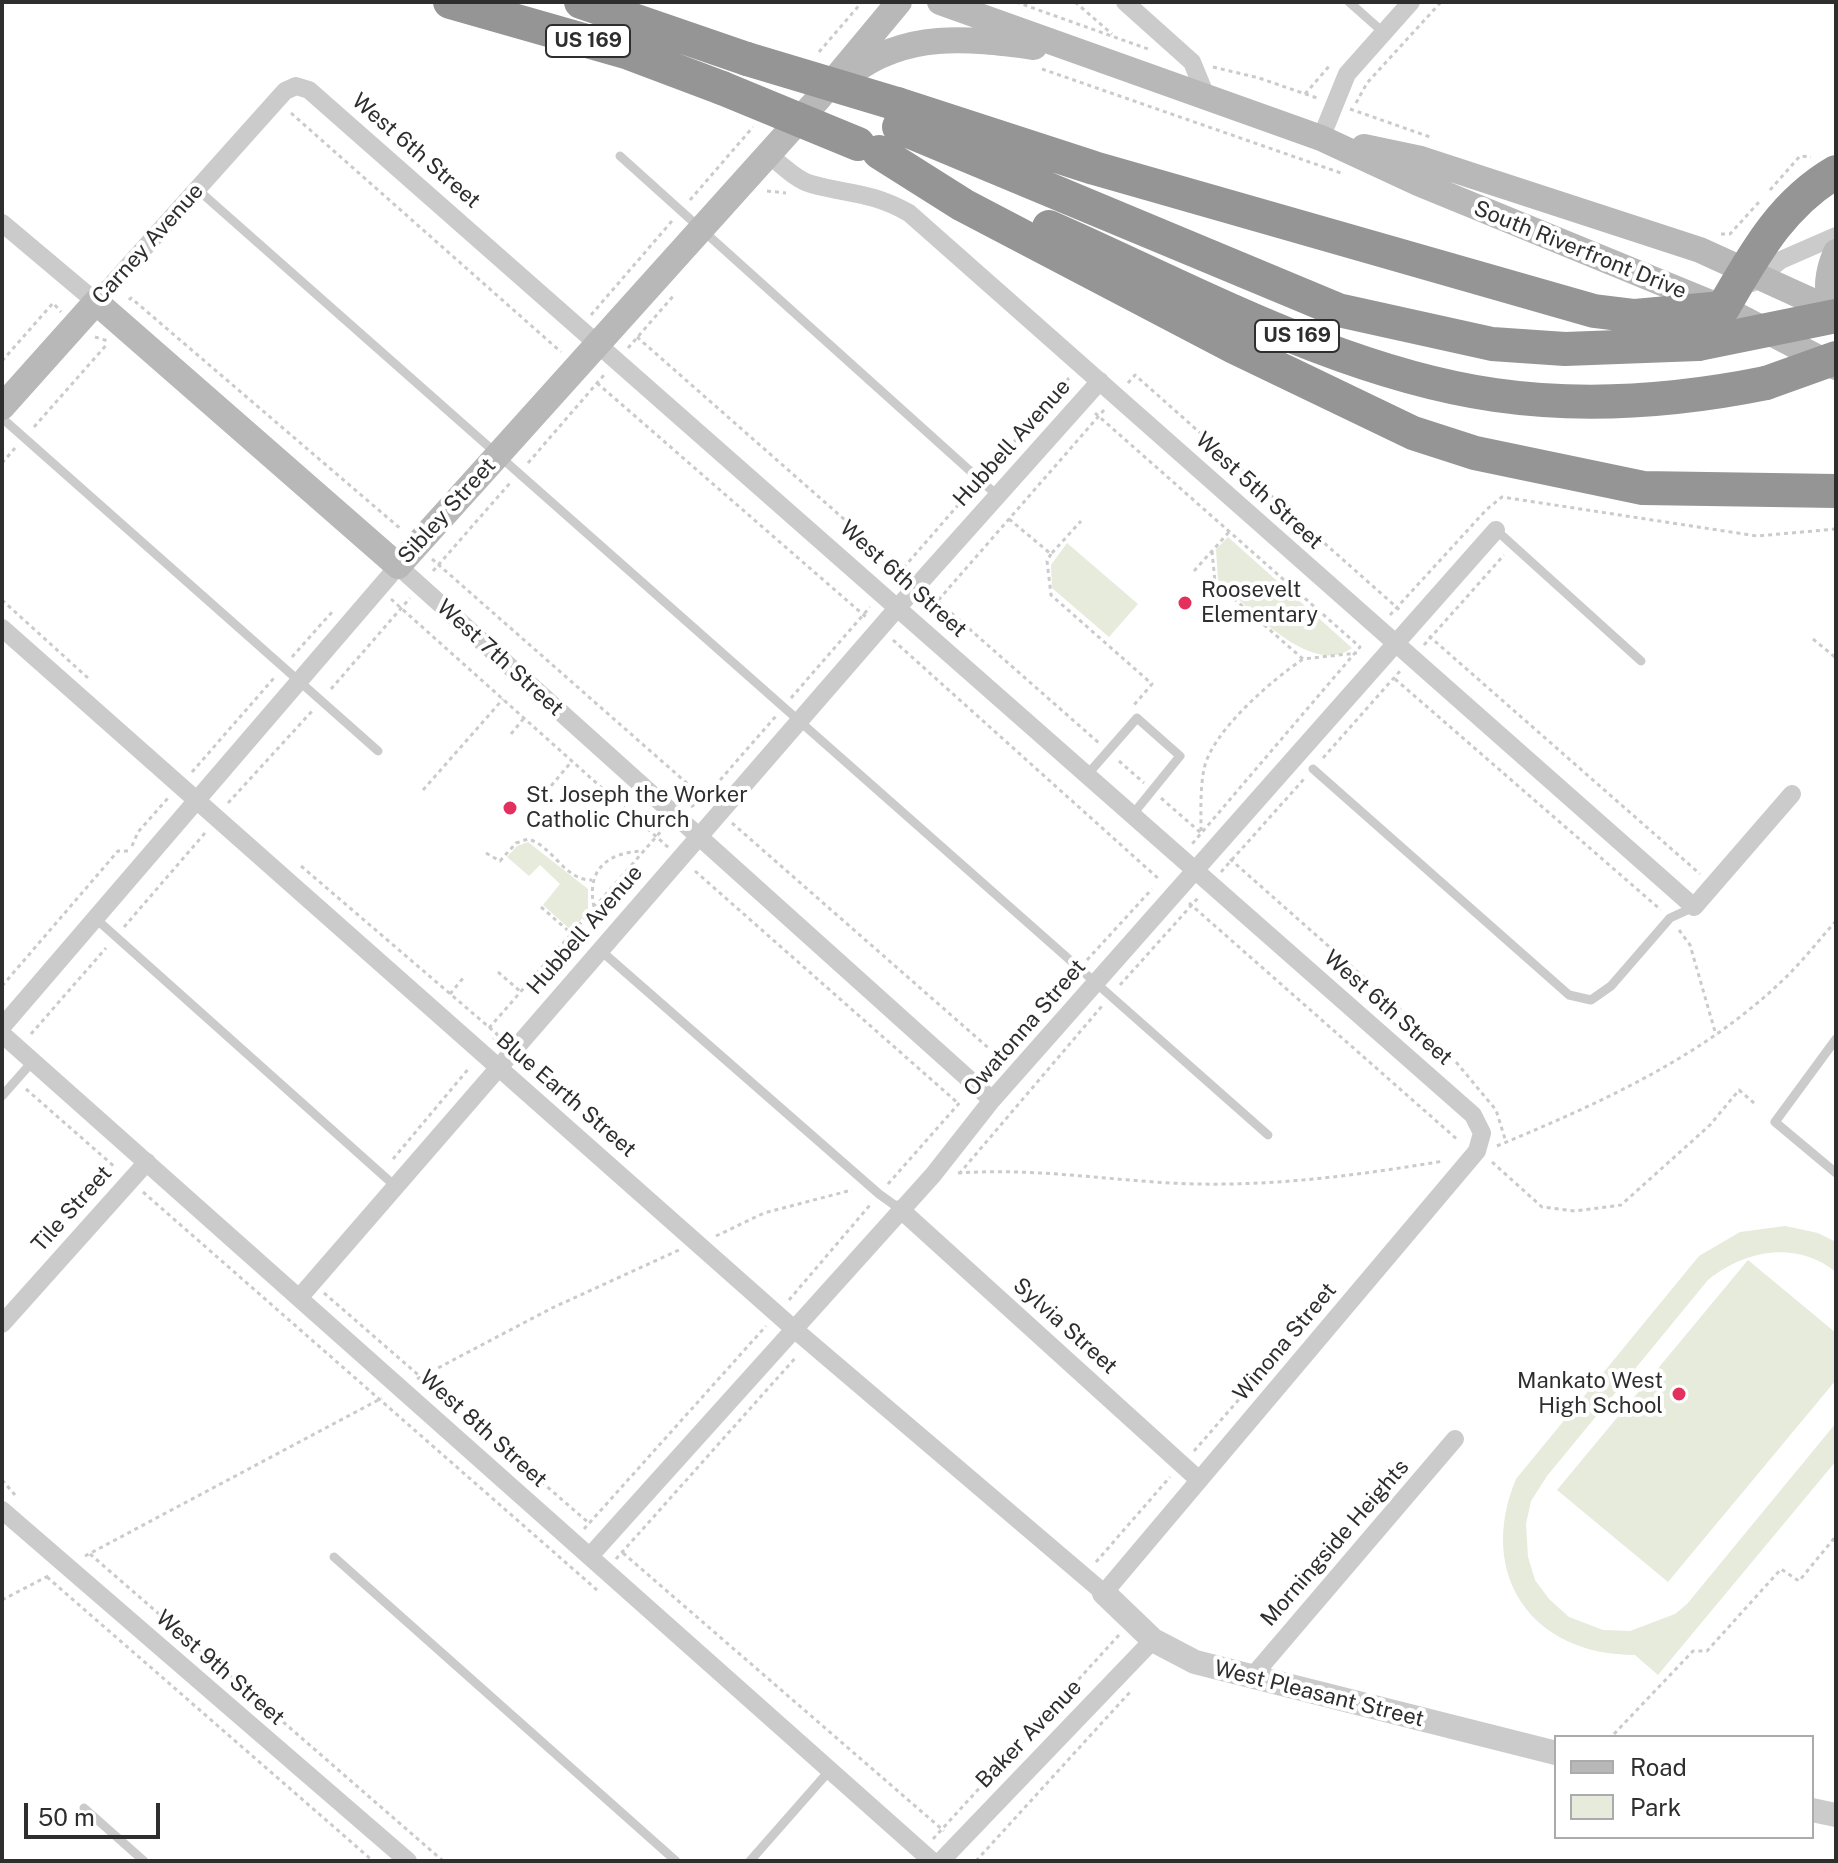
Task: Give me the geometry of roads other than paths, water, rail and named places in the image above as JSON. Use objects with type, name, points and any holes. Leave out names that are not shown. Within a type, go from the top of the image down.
[{"type":"highway","name":"US 169","points":[[450,2],[629,53],[722,88],[880,130],[1338,310],[1492,344],[1565,349],[1698,344],[1834,313]]},
{"type":"highway","name":"US 169","points":[[581,2],[747,59],[880,130],[1339,354],[1418,379],[1494,395],[1563,402],[1707,395],[1766,383],[1836,358]]},
{"type":"highway","points":[[880,130],[1094,168],[1594,311],[1635,316],[1723,308],[1753,273],[1762,239],[1796,204],[1826,165]]},
{"type":"highway","points":[[880,130],[963,205],[1234,347],[1413,433],[1475,453],[1643,488],[1836,491]]},
{"type":"main road","name":"Sibley Street","points":[[398,566],[577,366],[590,334],[691,219],[768,154],[899,2]]},
{"type":"main road","name":"South Riverfront Drive","points":[[940,2],[1321,138],[1418,183],[1723,308],[1836,367]]},
{"type":"main road","points":[[819,98],[870,59],[914,43],[946,38],[978,39],[1085,53]]},
{"type":"main road","name":"South Riverfront Drive","points":[[1321,138],[1421,159],[1700,250],[1834,313]]},
{"type":"main road","points":[[1834,313],[1827,291],[1828,271],[1836,252]]},
{"type":"main road","name":"Carney Avenue","points":[[2,407],[74,326],[105,321]]},
{"type":"main road","name":"West 7th Street","points":[[105,321],[398,566]]},
{"type":"street","points":[[1125,2],[1192,62],[1206,96]]},
{"type":"street","points":[[1321,138],[1347,74],[1411,2]]},
{"type":"street","name":"Carney Avenue","points":[[105,321],[197,189],[276,100],[296,86]]},
{"type":"street","name":"West 6th Street","points":[[296,86],[309,90],[590,334],[1473,1115]]},
{"type":"street","name":"West 5th Street","points":[[768,154],[808,184],[856,191],[884,199],[909,213],[1694,907]]},
{"type":"street","name":"West 7th Street","points":[[2,223],[105,321]]},
{"type":"street","points":[[1753,273],[1836,236]]},
{"type":"street","name":"Hubbell Avenue","points":[[293,1292],[312,1283],[388,1180],[497,1067],[899,606],[1100,381]]},
{"type":"street","name":"Owatonna Street","points":[[590,1556],[933,1175],[992,1100],[1496,530]]},
{"type":"street","name":"West 7th Street","points":[[398,566],[992,1100]]},
{"type":"street","name":"Sibley Street","points":[[2,1027],[398,566]]},
{"type":"street","name":"Blue Earth Street","points":[[2,628],[197,798],[224,811],[481,1053],[794,1329],[1104,1593]]},
{"type":"street","points":[[1694,907],[1792,794]]},
{"type":"street","name":"West 8th Street","points":[[2,1034],[927,1856]]},
{"type":"street","name":"Winona Street","points":[[1104,1593],[1477,1151],[1482,1133],[1473,1115]]},
{"type":"street","name":"Tile Street","points":[[2,1324],[147,1162]]},
{"type":"street","name":"Sylvia Street","points":[[900,1209],[1199,1480]]},
{"type":"street","name":"Morningside Heights","points":[[1251,1678],[1455,1439]]},
{"type":"street","name":"West 9th Street","points":[[2,1510],[408,1861]]},
{"type":"street","name":"West Pleasant Street","points":[[1104,1593],[1153,1640],[1195,1662],[1554,1753]]},
{"type":"street","name":"Baker Avenue","points":[[941,1861],[1153,1640]]},
{"type":"street","points":[[1814,1810],[1836,1815]]},
{"type":"lane","points":[[1349,2],[1384,33]]},
{"type":"lane","points":[[620,156],[998,496]]},
{"type":"lane","points":[[197,189],[1268,1135]]},
{"type":"lane","points":[[2,418],[378,751]]},
{"type":"lane","points":[[1496,530],[1641,661]]},
{"type":"lane","points":[[1087,775],[1137,718],[1180,756],[1133,814]]},
{"type":"lane","points":[[1313,769],[1569,995],[1591,1000],[1611,986],[1670,918],[1694,907]]},
{"type":"lane","points":[[95,918],[388,1180]]},
{"type":"lane","points":[[600,950],[900,1209]]},
{"type":"lane","points":[[1836,1039],[1775,1122],[1836,1173]]},
{"type":"lane","points":[[2,1096],[33,1061]]},
{"type":"lane","points":[[334,1557],[676,1861]]},
{"type":"lane","points":[[750,1861],[830,1770]]},
{"type":"lane","points":[[84,1808],[144,1861]]},
{"type":"place","name":"Roosevelt Elementary","points":[[1185,603]]},
{"type":"place","name":"St. Joseph the Worker Catholic Church","points":[[510,808]]},
{"type":"place","name":"Mankato West High School","points":[[1679,1394]]}]
